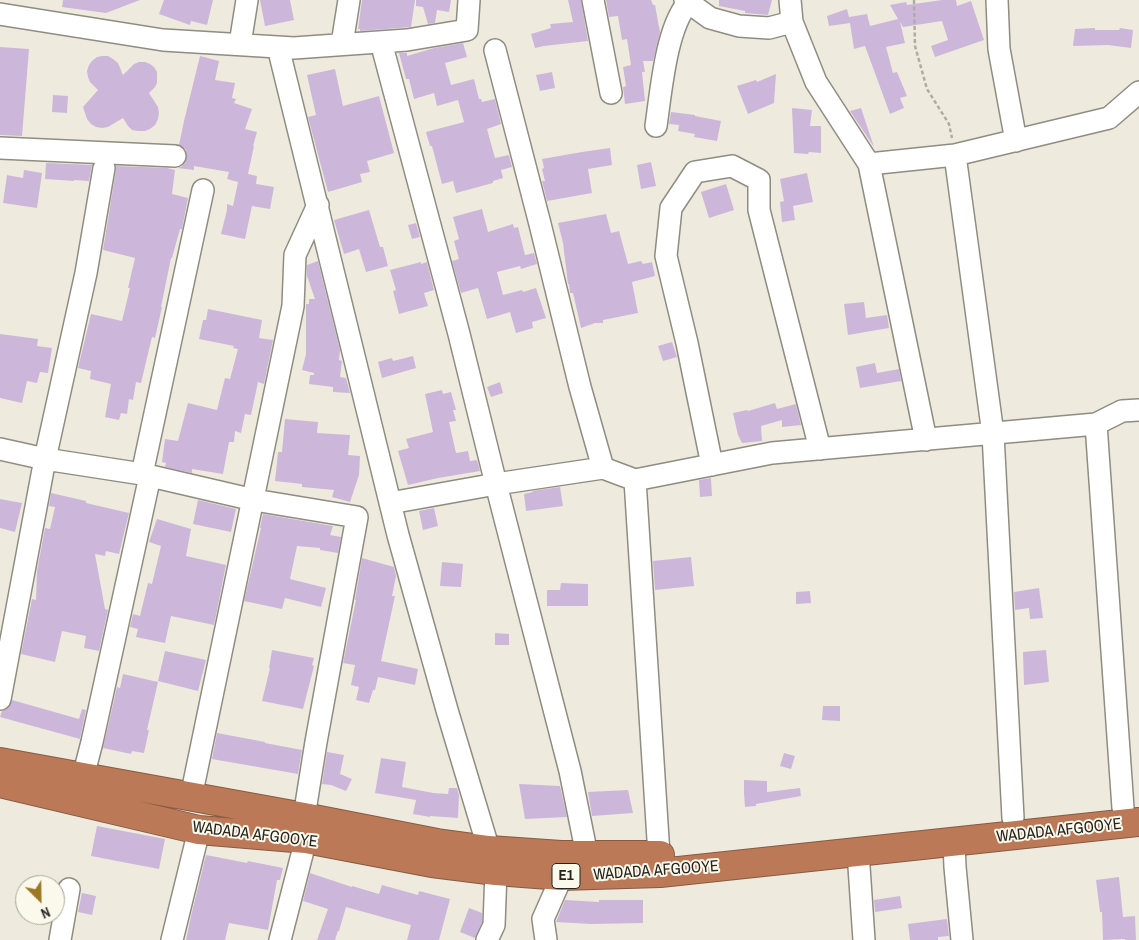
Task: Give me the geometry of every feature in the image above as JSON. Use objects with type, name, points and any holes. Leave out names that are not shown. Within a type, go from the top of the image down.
[{"type":"highway","name":"WADADA AFGOOYE","points":[[0,762],[192,796],[432,863],[560,855],[659,855],[1012,818],[1134,812]]},
{"type":"highway","name":"WADADA AFGOOYE","points":[[0,783],[199,830],[305,828]]},
{"type":"highway","name":"WADADA AFGOOYE","points":[[492,860],[562,876],[660,873],[954,842],[1134,812]]},
{"type":"street","points":[[240,44],[248,0]]},
{"type":"street","points":[[342,44],[349,0]]},
{"type":"street","points":[[14,10],[163,40],[294,48],[407,40],[466,30],[469,0]]},
{"type":"street","points":[[593,0],[611,93]]},
{"type":"street","points":[[790,0],[792,22],[816,82],[869,164],[926,440]]},
{"type":"street","points":[[997,0],[999,49],[1016,141]]},
{"type":"street","points":[[656,126],[667,57],[675,25],[687,1],[710,18],[739,26],[769,28],[792,22]]},
{"type":"street","points":[[380,42],[459,334],[570,771],[587,855]]},
{"type":"street","points":[[278,47],[390,503],[444,701],[492,860],[494,926],[487,940]]},
{"type":"street","points":[[496,50],[580,387],[603,468]]},
{"type":"street","points":[[869,164],[955,155],[1109,118],[1139,92]]},
{"type":"street","points":[[0,148],[175,156]]},
{"type":"street","points":[[955,155],[993,434],[1012,818]]},
{"type":"street","points":[[712,465],[687,343],[666,256],[671,208],[695,172],[732,166],[760,180],[759,210],[820,449]]},
{"type":"street","points":[[0,699],[45,459],[86,274],[104,168]]},
{"type":"street","points":[[83,777],[92,742],[203,190]]},
{"type":"street","points":[[192,796],[293,306],[295,255],[318,205]]},
{"type":"street","points":[[390,503],[496,484],[603,468],[636,480],[772,453],[1096,424],[1122,411],[1139,410]]},
{"type":"street","points":[[1096,424],[1134,812]]},
{"type":"street","points":[[0,449],[45,459],[146,475],[254,500],[357,517],[316,742],[305,828],[280,940]]},
{"type":"street","points":[[636,480],[659,855]]},
{"type":"street","points":[[172,940],[199,830]]},
{"type":"street","points":[[954,842],[962,940]]},
{"type":"street","points":[[858,852],[864,940]]},
{"type":"street","points":[[546,940],[543,919],[562,876]]},
{"type":"street","points":[[60,940],[69,889]]},
{"type":"path","points":[[914,0],[915,46],[927,89],[949,124],[955,155]]},
{"type":"building","points":[[63,0],[140,0],[106,13],[62,7]]},
{"type":"building","points":[[164,0],[213,0],[207,25],[191,21],[190,25],[159,14]]},
{"type":"building","points":[[260,0],[290,0],[294,20],[265,26]]},
{"type":"building","points":[[362,0],[415,0],[411,27],[360,31],[358,29]]},
{"type":"building","points":[[416,0],[451,0],[449,12],[437,10],[435,23],[428,24],[423,7],[416,6]]},
{"type":"building","points":[[568,0],[581,0],[588,41],[535,48],[531,34],[551,28],[550,24],[573,22]]},
{"type":"building","points":[[606,0],[651,0],[653,5],[655,5],[660,32],[653,61],[643,61],[645,72],[642,72],[645,101],[625,104],[623,87],[626,86],[623,67],[631,65],[627,39],[622,40],[618,16],[609,17]]},
{"type":"building","points":[[719,0],[772,0],[768,15],[745,13],[745,11],[719,6]]},
{"type":"building","points":[[956,0],[957,6],[971,1],[984,40],[935,57],[931,46],[948,40],[942,21],[903,27],[900,22],[905,43],[886,47],[893,73],[897,72],[907,96],[900,98],[904,108],[890,114],[865,46],[854,49],[850,23],[829,26],[827,16],[847,9],[849,17],[867,14],[870,26],[898,19],[890,5],[906,2],[907,5]]},
{"type":"building","points":[[1095,28],[1095,30],[1119,30],[1120,28],[1133,30],[1131,48],[1108,45],[1073,46],[1075,29]]},
{"type":"building","points":[[463,43],[467,57],[445,63],[451,85],[474,79],[479,99],[482,102],[495,99],[501,124],[487,129],[495,158],[509,155],[512,167],[501,170],[503,178],[493,181],[493,183],[456,193],[453,181],[442,184],[432,146],[430,146],[426,132],[464,122],[458,100],[437,106],[434,93],[414,99],[399,53],[407,53],[407,56],[434,48]]},
{"type":"building","points":[[0,47],[29,49],[22,136],[0,135]]},
{"type":"building","points":[[102,56],[108,56],[118,63],[123,75],[134,64],[139,62],[145,62],[154,67],[157,72],[157,83],[149,93],[158,107],[159,113],[155,125],[150,129],[145,131],[132,130],[123,118],[108,127],[102,128],[91,124],[87,119],[83,107],[98,90],[90,82],[87,71],[92,61]]},
{"type":"building","points":[[200,56],[219,61],[215,80],[235,83],[232,98],[236,99],[234,103],[252,109],[245,129],[257,132],[248,174],[257,176],[256,184],[274,187],[270,209],[252,206],[245,239],[221,234],[227,204],[233,206],[238,182],[227,179],[229,172],[194,166],[194,170],[177,168],[185,163],[187,157],[186,150],[179,145]]},
{"type":"building","points":[[335,69],[343,106],[379,96],[394,153],[367,161],[370,172],[360,174],[362,182],[328,192],[308,117],[316,115],[307,75]]},
{"type":"building","points":[[552,72],[555,88],[540,91],[536,75]]},
{"type":"building","points":[[776,74],[774,103],[748,114],[737,86],[756,80],[757,82]]},
{"type":"building","points":[[53,95],[68,96],[67,113],[52,112]]},
{"type":"building","points":[[792,108],[812,110],[810,126],[821,126],[821,153],[794,153]]},
{"type":"building","points":[[861,108],[874,147],[850,111]]},
{"type":"building","points":[[671,112],[721,121],[717,141],[694,137],[695,134],[678,131],[679,125],[669,124]]},
{"type":"building","points":[[610,148],[612,165],[588,169],[592,193],[547,201],[542,181],[545,181],[542,159]]},
{"type":"building","points":[[651,162],[656,186],[641,189],[637,165]]},
{"type":"building","points":[[46,163],[92,165],[89,181],[45,179]]},
{"type":"building","points":[[116,166],[175,170],[172,194],[188,198],[182,229],[180,229],[171,258],[155,338],[152,337],[141,383],[136,382],[133,400],[129,399],[127,414],[121,413],[119,420],[105,417],[111,384],[90,379],[91,371],[78,368],[91,314],[122,321],[130,288],[128,288],[135,258],[103,250]]},
{"type":"building","points":[[24,170],[42,173],[37,208],[3,203],[7,175],[23,178]]},
{"type":"building","points":[[807,173],[813,202],[793,206],[795,220],[782,222],[780,202],[784,201],[780,179]]},
{"type":"building","points":[[726,184],[734,210],[709,218],[701,192]]},
{"type":"building","points":[[482,209],[488,232],[513,224],[514,228],[518,227],[525,255],[534,253],[537,264],[521,269],[520,266],[497,272],[503,295],[536,288],[546,318],[532,322],[533,328],[516,333],[510,312],[487,319],[478,288],[461,293],[452,261],[459,259],[454,241],[459,239],[453,217]]},
{"type":"building","points":[[369,210],[388,266],[366,272],[359,249],[344,254],[334,220]]},
{"type":"building","points":[[606,214],[611,233],[619,231],[628,264],[641,261],[643,264],[652,262],[655,276],[632,282],[638,313],[603,320],[603,323],[595,323],[581,328],[573,293],[570,293],[568,284],[563,243],[558,223]]},
{"type":"building","points":[[416,223],[420,237],[412,239],[408,225]]},
{"type":"building","points":[[318,261],[340,350],[339,360],[342,361],[340,377],[346,378],[350,393],[333,392],[333,387],[309,384],[310,375],[314,375],[314,373],[302,370],[306,354],[306,304],[309,304],[309,299],[315,299],[307,276],[307,265]]},
{"type":"building","points":[[421,262],[421,264],[427,262],[434,290],[424,293],[428,306],[399,314],[393,291],[396,290],[390,270]]},
{"type":"building","points":[[864,302],[866,318],[887,315],[889,328],[848,335],[844,304]]},
{"type":"building","points":[[208,309],[262,320],[259,338],[273,340],[264,384],[258,382],[251,415],[245,414],[241,433],[235,431],[234,442],[229,442],[223,474],[192,469],[192,473],[165,467],[166,463],[162,462],[165,439],[178,441],[188,403],[217,410],[225,378],[230,379],[238,349],[233,348],[234,346],[199,339],[203,320],[206,320]]},
{"type":"building","points":[[0,334],[38,339],[37,346],[52,348],[48,373],[40,372],[37,383],[27,381],[22,403],[0,398]]},
{"type":"building","points":[[672,342],[677,357],[663,361],[658,346]]},
{"type":"building","points":[[413,356],[416,368],[382,378],[378,362],[392,358],[393,361]]},
{"type":"building","points":[[875,363],[877,373],[899,369],[901,381],[860,388],[856,367]]},
{"type":"building","points":[[500,382],[503,393],[491,397],[487,387]]},
{"type":"building","points":[[442,390],[443,394],[451,392],[456,410],[453,410],[456,421],[449,422],[456,453],[468,451],[470,461],[477,460],[480,471],[408,485],[398,451],[409,448],[406,439],[433,432],[425,394]]},
{"type":"building","points":[[775,403],[777,409],[796,404],[801,425],[782,427],[782,420],[761,426],[762,441],[742,443],[738,435],[733,413],[748,411]]},
{"type":"building","points":[[285,419],[318,422],[317,433],[350,435],[348,455],[360,456],[359,475],[350,502],[332,497],[334,490],[302,487],[302,484],[275,481],[278,452],[282,452]]},
{"type":"building","points":[[711,478],[712,496],[700,497],[699,480]]},
{"type":"building","points":[[560,487],[563,506],[526,511],[524,494]]},
{"type":"building","points":[[51,493],[129,513],[119,554],[106,551],[105,556],[95,554],[105,609],[108,610],[99,651],[84,648],[86,636],[62,631],[55,662],[21,654],[32,599],[36,600],[37,571],[45,528],[50,529],[55,507],[49,506]]},
{"type":"building","points":[[0,499],[22,503],[15,532],[0,528]]},
{"type":"building","points":[[198,500],[236,509],[231,532],[193,524]]},
{"type":"building","points":[[434,508],[438,526],[423,530],[419,511]]},
{"type":"building","points":[[263,514],[333,526],[330,535],[341,537],[338,553],[320,550],[320,548],[297,546],[290,579],[326,588],[321,607],[285,598],[282,609],[244,601]]},
{"type":"building","points":[[157,519],[191,529],[186,556],[226,565],[214,625],[171,616],[165,643],[136,637],[138,629],[130,627],[133,614],[140,616],[148,583],[152,584],[161,546],[149,542]]},
{"type":"building","points":[[691,557],[694,586],[655,590],[653,561]]},
{"type":"building","points":[[362,558],[394,567],[396,576],[392,596],[395,596],[381,661],[418,669],[415,685],[378,677],[369,703],[356,700],[359,687],[351,685],[355,665],[343,663],[356,600]]},
{"type":"building","points":[[442,562],[463,564],[461,587],[440,586]]},
{"type":"building","points":[[561,583],[588,584],[588,606],[547,606],[547,590],[560,590]]},
{"type":"building","points":[[1039,588],[1043,618],[1030,619],[1029,608],[1015,610],[1014,592]]},
{"type":"building","points":[[810,591],[811,603],[796,604],[796,592]]},
{"type":"building","points":[[495,633],[509,634],[509,645],[495,645]]},
{"type":"building","points":[[272,650],[314,658],[312,665],[314,666],[303,709],[262,701],[270,668]]},
{"type":"building","points":[[1046,650],[1049,682],[1024,685],[1023,652]]},
{"type":"building","points":[[165,651],[206,660],[198,691],[158,681]]},
{"type":"building","points":[[123,674],[158,682],[147,730],[149,730],[144,753],[132,751],[131,754],[103,748],[117,687],[120,688]]},
{"type":"building","points":[[12,700],[79,719],[82,709],[86,710],[80,739],[0,717],[2,711],[9,707]]},
{"type":"building","points":[[823,706],[840,706],[840,721],[822,720]]},
{"type":"building","points":[[217,733],[302,750],[298,774],[212,759]]},
{"type":"building","points":[[327,752],[344,755],[340,774],[352,779],[346,791],[331,785],[322,784]]},
{"type":"building","points":[[784,753],[795,756],[791,769],[780,766]]},
{"type":"building","points":[[381,758],[406,762],[402,787],[448,794],[449,788],[457,788],[459,795],[458,818],[413,814],[416,800],[375,793]]},
{"type":"building","points":[[744,780],[767,781],[767,792],[800,788],[801,796],[745,807]]},
{"type":"building","points":[[519,784],[560,786],[567,817],[525,819]]},
{"type":"building","points":[[628,790],[633,813],[592,816],[588,792]]},
{"type":"building","points":[[97,826],[165,839],[159,869],[91,856]]},
{"type":"building","points":[[206,855],[283,868],[280,880],[277,880],[268,930],[229,923],[225,940],[186,940]]},
{"type":"building","points":[[310,873],[379,894],[382,885],[418,895],[419,891],[450,899],[439,940],[407,940],[411,925],[346,907],[335,940],[317,940],[328,909],[303,901]]},
{"type":"building","points":[[1119,877],[1123,917],[1135,916],[1136,940],[1103,940],[1102,912],[1100,912],[1096,880]]},
{"type":"building","points":[[82,893],[96,896],[92,915],[78,912]]},
{"type":"building","points":[[900,896],[902,908],[875,912],[874,900]]},
{"type":"building","points":[[565,900],[599,902],[599,900],[643,900],[643,923],[591,924],[556,922]]},
{"type":"building","points":[[469,908],[482,913],[482,922],[475,938],[460,932]]},
{"type":"building","points":[[947,919],[949,936],[938,937],[938,940],[910,940],[908,924]]}]
